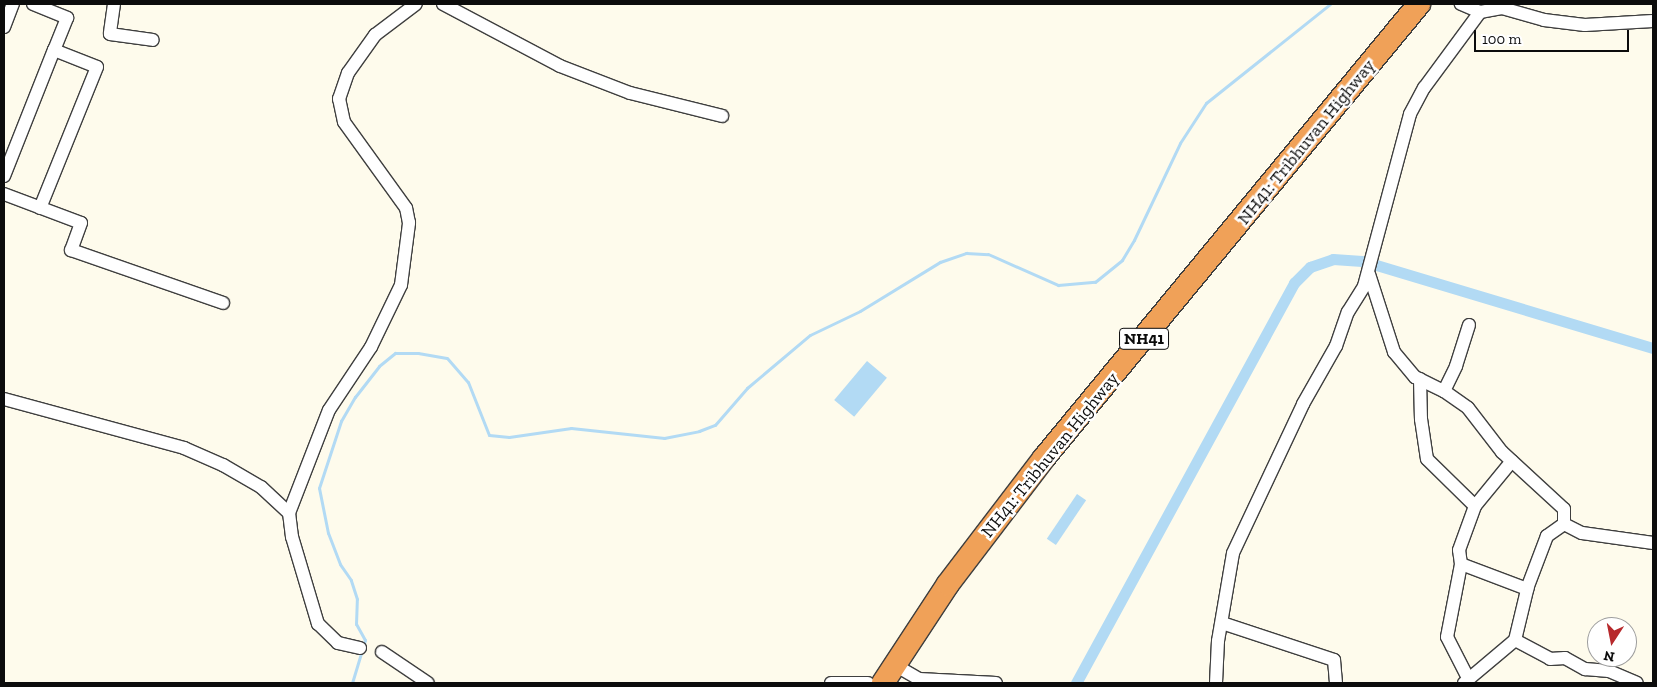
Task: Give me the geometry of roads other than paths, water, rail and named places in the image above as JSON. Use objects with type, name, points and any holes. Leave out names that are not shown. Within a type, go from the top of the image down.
[{"type":"highway","name":"NH41: Tribhuvan Highway","points":[[888,674],[948,584],[1044,458],[1419,4]]},
{"type":"street","points":[[4,27],[13,4]]},
{"type":"street","points":[[4,176],[67,18],[33,4]]},
{"type":"street","points":[[114,4],[110,34],[153,40]]},
{"type":"street","points":[[360,648],[338,643],[318,624],[292,537],[289,513],[328,410],[371,348],[401,285],[409,224],[406,208],[344,122],[339,99],[348,73],[375,35],[416,4]]},
{"type":"street","points":[[443,4],[568,69],[630,93],[722,116]]},
{"type":"street","points":[[1461,4],[1480,12],[1502,8],[1544,20],[1585,25],[1653,20]]},
{"type":"street","points":[[1216,683],[1222,623],[1233,553],[1254,504],[1304,404],[1336,346],[1348,312],[1369,274],[1410,114],[1424,88],[1480,12]]},
{"type":"street","points":[[40,208],[97,67],[54,50]]},
{"type":"street","points":[[4,194],[81,224],[71,250],[223,303]]},
{"type":"street","points":[[1369,274],[1394,352],[1420,380],[1444,391],[1468,408],[1512,461],[1564,509],[1564,524]]},
{"type":"street","points":[[1444,391],[1456,366],[1469,325]]},
{"type":"street","points":[[1420,380],[1421,419],[1427,459],[1475,506]]},
{"type":"street","points":[[4,399],[184,448],[224,464],[261,487],[289,513]]},
{"type":"street","points":[[1512,461],[1475,506],[1459,550],[1461,564],[1447,638],[1466,681],[1478,674],[1515,640],[1527,589],[1547,536],[1564,524]]},
{"type":"street","points":[[1564,524],[1582,533],[1653,543]]},
{"type":"street","points":[[1461,564],[1527,589]]},
{"type":"street","points":[[1222,623],[1334,660],[1336,683]]},
{"type":"street","points":[[1515,640],[1550,658],[1565,658],[1584,669],[1609,670],[1637,683]]},
{"type":"street","points":[[382,652],[428,683]]},
{"type":"street","points":[[888,674],[919,679],[996,683]]},
{"type":"street","points":[[831,683],[868,683]]},
{"type":"water","points":[[867,361],[887,378],[854,417],[834,400]]},
{"type":"water","points":[[1077,494],[1086,500],[1056,545],[1047,539]]},
{"type":"waterway","points":[[352,683],[365,640],[356,624],[357,599],[351,580],[340,564],[328,533],[319,488],[341,421],[355,397],[379,366],[395,353],[418,353],[447,358],[468,382],[489,435],[509,437],[571,428],[664,438],[699,431],[715,425],[747,388],[810,335],[860,311],[940,262],[966,253],[988,254],[1058,285],[1095,282],[1122,260],[1134,240],[1180,143],[1206,103],[1330,4]]},
{"type":"waterway","points":[[1076,683],[1294,283],[1310,267],[1333,259],[1362,261]]},
{"type":"waterway","points":[[1373,264],[1653,348]]}]
